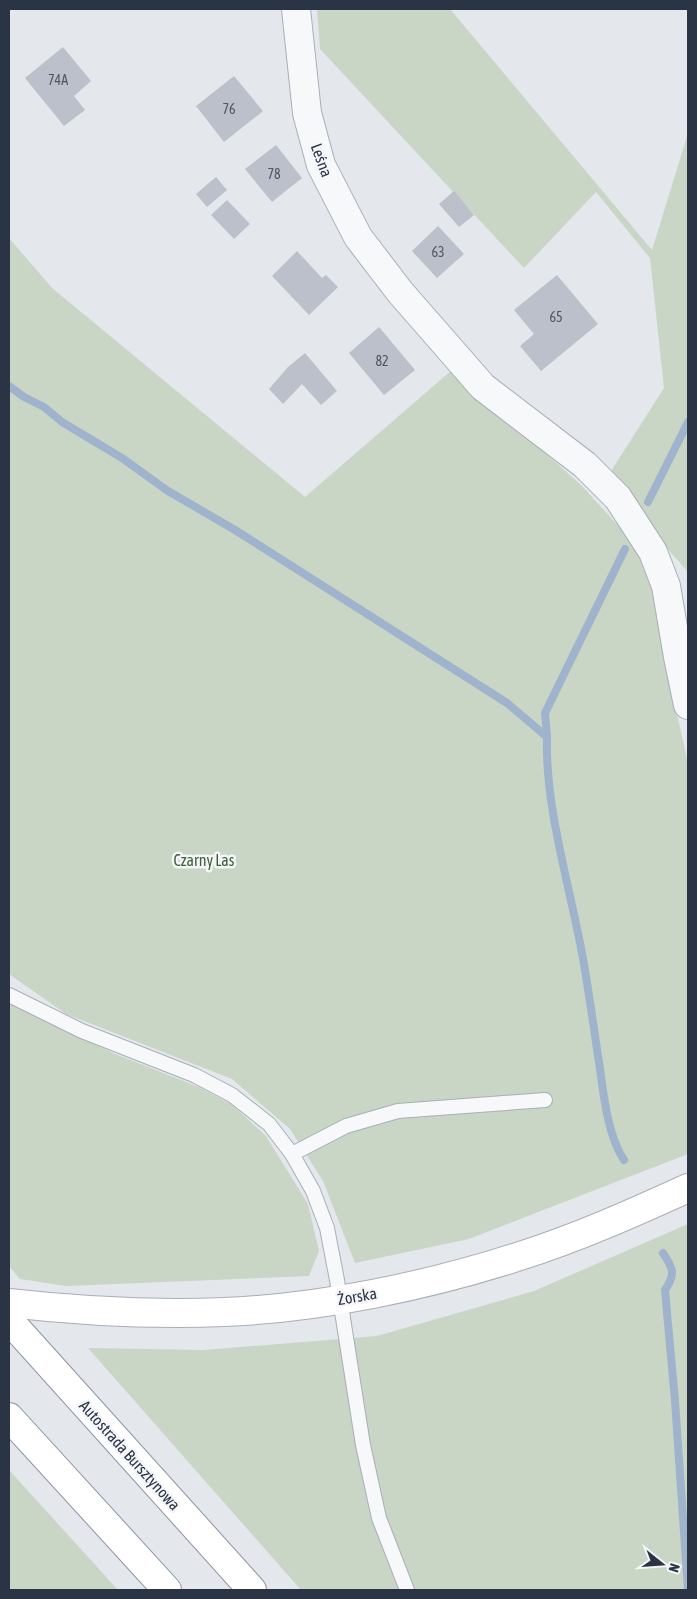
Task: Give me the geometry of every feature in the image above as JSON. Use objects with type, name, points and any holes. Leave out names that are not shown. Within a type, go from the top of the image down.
[{"type":"main road","name":"Żorska","points":[[9,1303],[65,1309],[144,1313],[224,1312],[277,1308],[340,1299],[409,1287],[521,1256],[604,1224],[688,1188]]},
{"type":"main road","name":"Autostrada Bursztynowa","points":[[9,1320],[252,1590]]},
{"type":"main road","points":[[9,1417],[167,1590]]},
{"type":"street","name":"Leśna","points":[[296,9],[307,113],[321,165],[358,237],[400,292],[483,387],[585,465],[618,498],[653,552],[666,586],[688,705]]},
{"type":"lane","points":[[9,995],[82,1031],[194,1076],[232,1095],[269,1124],[292,1154],[313,1191],[327,1228],[363,1445],[379,1518],[407,1590]]},
{"type":"lane","points":[[292,1154],[346,1126],[398,1111],[545,1100]]},
{"type":"green space","points":[[317,9],[450,9],[652,250],[688,133],[688,572],[606,479],[664,388],[650,258],[596,192],[524,268],[320,49]]},
{"type":"green space","name":"Czarny Las","points":[[9,238],[52,288],[305,497],[452,370],[581,485],[644,554],[654,585],[677,714],[688,763],[688,1154],[469,1239],[355,1263],[323,1181],[290,1129],[232,1079],[66,1014],[9,974]]},
{"type":"green space","points":[[9,1003],[113,1053],[199,1087],[231,1104],[266,1136],[308,1204],[319,1251],[309,1276],[66,1286],[20,1279],[9,1266]]},
{"type":"green space","points":[[688,1224],[688,1590],[301,1590],[88,1348],[203,1350],[377,1336],[534,1291]]},
{"type":"green space","points":[[9,1470],[118,1590],[9,1590]]},
{"type":"building","points":[[63,47],[91,81],[74,96],[85,110],[64,126],[25,78]]},
{"type":"building","points":[[234,76],[263,111],[224,142],[196,106]]},
{"type":"building","points":[[276,145],[302,178],[272,202],[245,169]]},
{"type":"building","points":[[216,177],[227,190],[207,207],[196,194]]},
{"type":"building","points":[[454,191],[474,215],[459,227],[439,204]]},
{"type":"building","points":[[227,200],[250,224],[234,239],[211,215]]},
{"type":"building","points":[[438,226],[464,254],[437,278],[412,251]]},
{"type":"building","points":[[297,251],[322,278],[326,275],[338,287],[309,315],[272,276]]},
{"type":"building","points":[[557,275],[598,324],[541,371],[520,346],[534,334],[514,310]]},
{"type":"building","points":[[379,327],[415,370],[384,395],[349,353]]},
{"type":"building","points":[[305,353],[337,391],[321,405],[302,384],[283,404],[269,389],[288,367]]},
{"type":"waterway","points":[[9,386],[24,397],[44,407],[62,422],[122,458],[168,491],[235,530],[507,703],[547,737],[547,764],[554,818],[582,953],[605,1104],[614,1140],[624,1160]]},
{"type":"waterway","points":[[648,502],[688,422]]},
{"type":"waterway","points":[[547,737],[545,713],[625,549]]},
{"type":"waterway","points":[[663,1253],[672,1271],[671,1280],[665,1290],[688,1590]]}]
